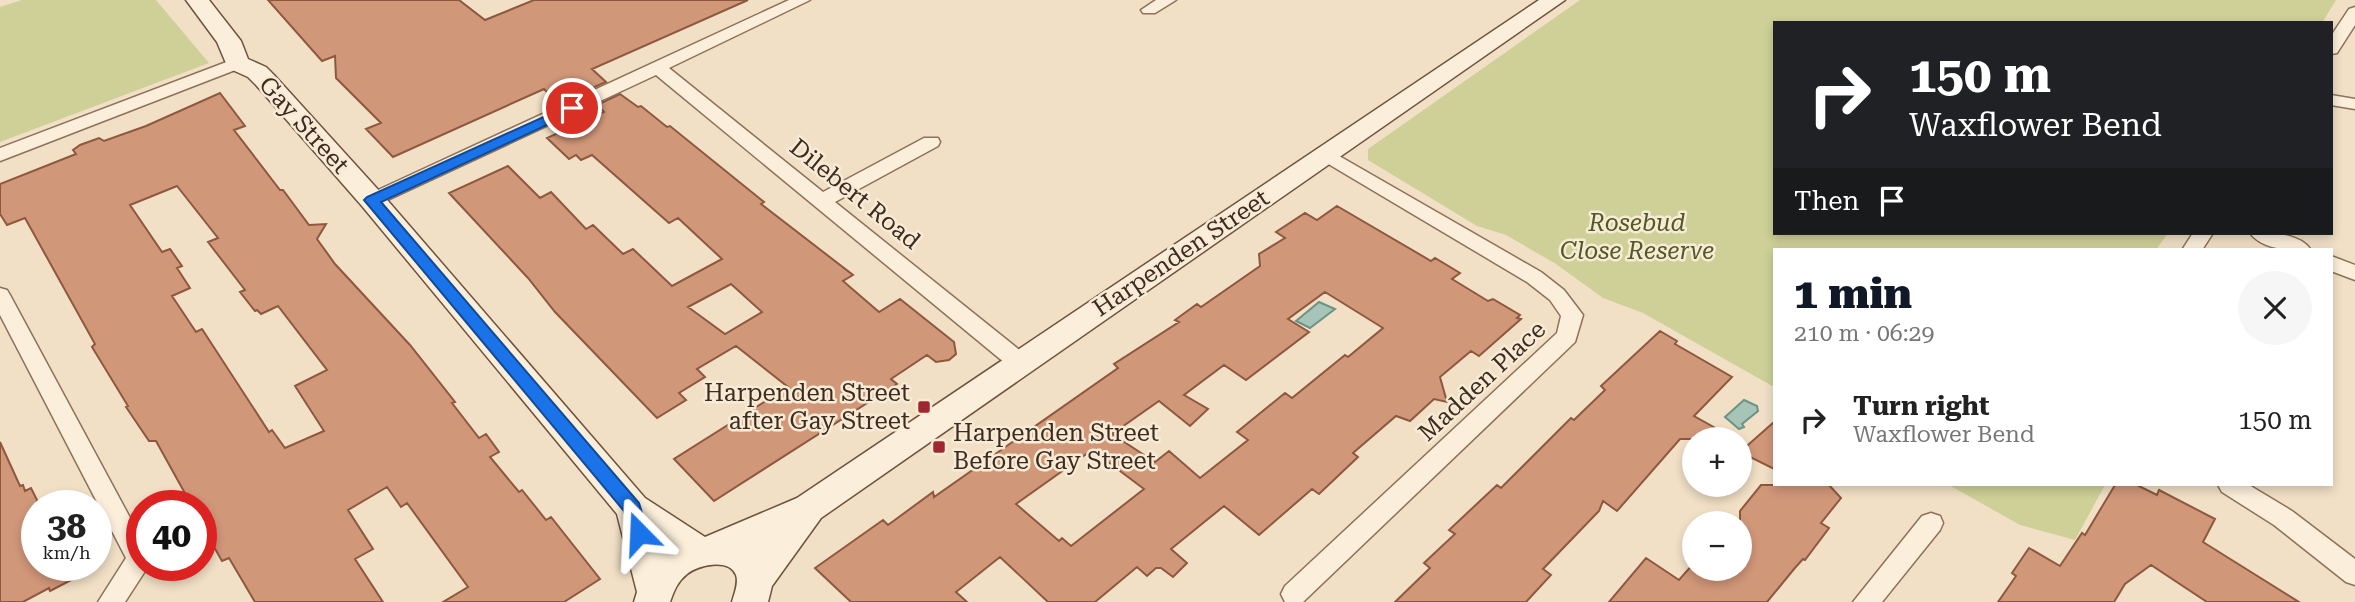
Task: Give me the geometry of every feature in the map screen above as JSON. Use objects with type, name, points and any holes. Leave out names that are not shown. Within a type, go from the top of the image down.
[{"type":"street","name":"Gay Street","points":[[197,0],[229,41],[237,63],[257,72],[372,200],[633,508],[706,550]]},
{"type":"street","points":[[372,200],[802,0]]},
{"type":"street","points":[[1149,10],[1168,0]]},
{"type":"street","name":"Harpenden Street","points":[[652,599],[670,566],[809,508],[1019,362],[1554,0]]},
{"type":"street","points":[[2333,47],[2355,12]]},
{"type":"street","points":[[0,155],[237,63]]},
{"type":"street","name":"Dilebert Road","points":[[657,68],[1019,362]]},
{"type":"street","points":[[2333,98],[2355,104]]},
{"type":"street","points":[[822,201],[931,142]]},
{"type":"street","name":"Madden Place","points":[[1294,594],[1567,336],[1572,315],[1558,295],[1534,277],[1327,155]]},
{"type":"street","points":[[2265,235],[2296,248]]},
{"type":"street","points":[[2333,264],[2355,273]]},
{"type":"street","points":[[0,295],[139,559],[111,602]]},
{"type":"street","points":[[2232,486],[2283,518],[2355,575]]},
{"type":"street","name":"Gay Street","points":[[633,508],[652,599]]},
{"type":"street","name":"Harpenden Street","points":[[754,594],[809,508]]},
{"type":"street","points":[[1866,602],[1931,523]]},
{"type":"street","name":"Harpenden Street","points":[[706,550],[730,550],[743,556],[752,566],[754,594]]},
{"type":"green space","points":[[22,0],[156,0],[209,63],[0,142],[0,7]]},
{"type":"green space","name":"Rosebud Close Reserve","points":[[1580,0],[2336,0],[2323,21],[1773,21],[1773,235],[2167,235],[2157,248],[1773,248],[1773,386],[1643,313],[1603,298],[1556,264],[1506,235],[1477,226],[1368,160],[1368,149]]},
{"type":"green space","points":[[1951,486],[2104,486],[2075,540],[2020,525]]},
{"type":"shaded area","points":[[1319,302],[1335,309],[1310,328],[1296,321]]},
{"type":"shaded area","points":[[1744,400],[1757,406],[1758,411],[1742,424],[1744,427],[1737,427],[1725,417]]},
{"type":"building","points":[[268,0],[459,0],[485,20],[534,0],[748,0],[592,69],[606,82],[583,92],[571,82],[547,92],[544,89],[393,157],[366,129],[381,123],[336,78],[335,56],[322,61]]},
{"type":"building","points":[[220,93],[245,126],[234,130],[280,190],[283,190],[309,225],[326,224],[317,239],[335,264],[410,345],[455,402],[452,403],[479,438],[486,434],[499,452],[490,457],[546,520],[551,517],[600,579],[564,602],[443,602],[468,587],[407,503],[401,507],[387,487],[348,510],[373,549],[355,559],[383,602],[255,602],[229,558],[222,561],[217,552],[217,490],[183,490],[156,441],[149,441],[126,407],[128,406],[92,347],[95,344],[25,218],[7,225],[0,214],[0,184],[76,154],[73,150],[80,145],[99,138],[104,141],[146,126]],"holes":[[[177,186],[218,238],[208,242],[245,290],[240,292],[255,311],[261,314],[278,306],[327,370],[295,386],[324,431],[285,448],[272,430],[269,432],[202,329],[196,332],[172,296],[190,288],[177,268],[182,266],[170,249],[162,252],[130,205]]]},
{"type":"building","points":[[620,94],[638,107],[641,106],[667,127],[670,126],[764,202],[761,204],[853,275],[843,281],[879,312],[900,299],[954,342],[956,354],[949,360],[936,362],[927,355],[891,379],[897,384],[714,501],[674,459],[788,387],[736,346],[697,369],[705,377],[679,393],[686,400],[657,418],[555,312],[528,278],[449,193],[508,166],[540,198],[551,192],[586,229],[593,225],[623,254],[633,249],[672,286],[722,259],[678,218],[669,223],[592,155],[581,160],[576,155],[569,159],[547,138],[604,112],[597,105]],"holes":[[[731,284],[762,312],[725,334],[688,307]]]},
{"type":"building","points":[[1337,206],[1431,261],[1435,258],[1460,273],[1452,279],[1488,301],[1493,299],[1520,315],[1517,318],[1521,319],[1479,356],[1471,351],[1440,377],[1447,402],[1434,399],[1410,421],[1396,416],[1353,453],[1358,457],[1319,494],[1312,489],[1259,535],[1224,506],[1171,549],[1187,563],[1173,577],[1161,568],[1156,568],[1147,576],[1137,567],[1095,602],[1048,602],[1000,557],[956,592],[967,602],[851,602],[815,568],[883,520],[888,525],[933,492],[934,497],[1118,368],[1114,364],[1179,322],[1175,320],[1197,304],[1201,307],[1260,266],[1259,254],[1285,238],[1276,232],[1305,213],[1317,220]],"holes":[[[1325,292],[1383,328],[1292,398],[1285,393],[1237,432],[1248,440],[1200,478],[1169,451],[1155,462],[1112,434],[1159,401],[1190,426],[1208,409],[1184,395],[1224,365],[1246,380],[1309,332],[1288,319]],[[1092,450],[1144,489],[1071,546],[1062,538],[1059,541],[1016,504]]]},
{"type":"building","points":[[1660,331],[1677,341],[1675,344],[1732,377],[1694,416],[1714,427],[1682,427],[1682,439],[1617,511],[1603,501],[1599,511],[1543,569],[1551,575],[1526,602],[1395,602],[1430,568],[1424,563],[1455,534],[1449,530],[1497,485],[1501,488],[1571,418],[1574,420],[1605,390],[1601,386]]},
{"type":"building","points":[[1773,423],[1773,468],[1752,458],[1752,441]]},
{"type":"building","points":[[0,442],[20,486],[23,485],[25,490],[21,490],[21,581],[69,581],[23,602],[0,602]]},
{"type":"building","points":[[1761,485],[1830,486],[1841,498],[1821,523],[1829,528],[1805,560],[1803,559],[1767,602],[1609,602],[1646,558],[1679,580],[1682,577],[1682,581],[1752,581],[1752,511],[1740,511]]},
{"type":"building","points":[[2114,486],[2139,486],[2157,495],[2159,490],[2215,519],[2203,542],[2299,602],[2207,602],[2151,565],[2125,584],[2114,602],[1998,602],[2016,576],[2012,573],[2029,548],[2060,566],[2082,533],[2085,535]]},
{"type":"place","name":"Harpenden Street after Gay Street","points":[[924,407]]},
{"type":"place","name":"Harpenden Street Before Gay Street","points":[[939,447]]},
{"type":"route","points":[[572,108],[372,200],[633,508],[639,533]]}]
